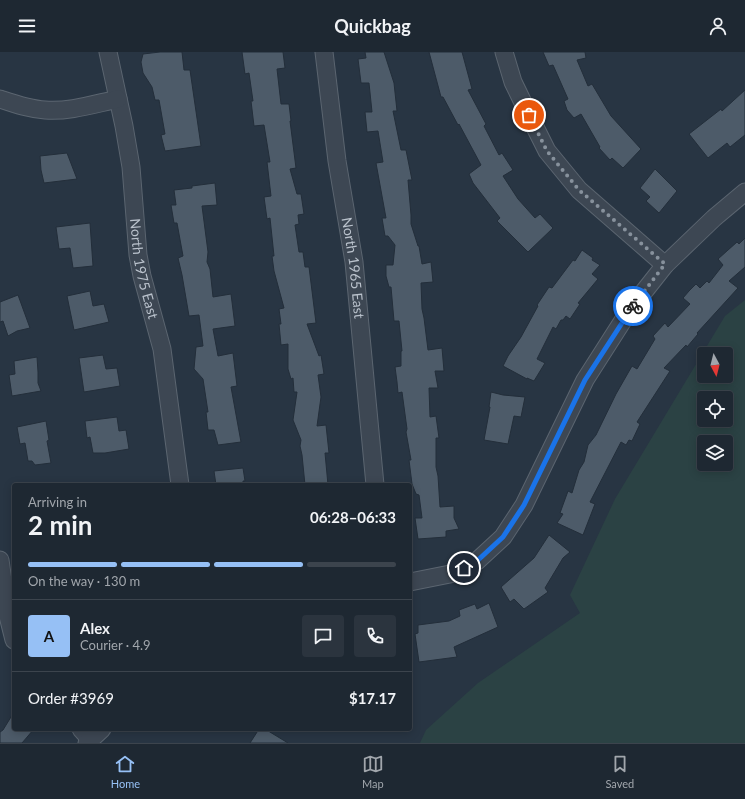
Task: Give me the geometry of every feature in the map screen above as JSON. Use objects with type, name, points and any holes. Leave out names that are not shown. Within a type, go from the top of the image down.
[{"type":"street","name":"North 1975 East","points":[[108,52],[131,167],[138,255],[142,276],[162,349],[180,483]]},
{"type":"street","name":"North 1965 East","points":[[324,52],[337,161],[354,262],[375,483]]},
{"type":"street","points":[[504,52],[513,82],[547,151],[579,190],[665,264]]},
{"type":"street","points":[[0,99],[20,106],[46,110],[70,109],[118,99]]},
{"type":"street","points":[[412,582],[450,574],[477,561],[503,537],[524,505],[585,380],[631,308],[665,264],[714,218],[745,192]]},
{"type":"street","points":[[0,560],[8,616],[12,632]]},
{"type":"green space","points":[[745,300],[745,743],[420,743],[426,730],[478,683],[580,613],[570,595],[615,499],[697,363],[697,383],[733,383],[733,347],[706,347],[725,316]]},
{"type":"building","points":[[182,52],[184,70],[190,70],[201,146],[165,151],[161,135],[165,134],[159,100],[155,100],[152,87],[143,73],[141,62],[143,54]]},
{"type":"building","points":[[242,52],[283,52],[285,68],[277,69],[281,104],[289,104],[296,168],[290,169],[297,194],[301,194],[304,214],[298,215],[299,224],[295,225],[299,252],[303,252],[305,267],[309,267],[316,323],[307,324],[319,356],[321,355],[324,374],[318,375],[321,397],[317,426],[326,425],[329,453],[325,453],[328,483],[305,483],[300,446],[301,440],[293,420],[297,392],[294,392],[293,378],[291,379],[288,369],[288,344],[281,345],[279,309],[284,308],[274,271],[270,218],[267,219],[264,197],[271,196],[267,162],[270,162],[264,125],[254,126],[251,101],[253,101],[249,73],[245,74]]},
{"type":"building","points":[[365,52],[384,52],[394,83],[397,111],[393,111],[401,150],[406,150],[412,180],[408,180],[411,224],[419,246],[422,264],[431,262],[433,282],[421,283],[422,309],[428,350],[442,348],[444,371],[435,371],[438,388],[429,388],[430,417],[436,416],[439,438],[436,438],[436,467],[440,507],[454,506],[454,518],[459,529],[446,531],[446,537],[418,539],[415,518],[422,518],[419,495],[416,494],[412,484],[409,460],[411,460],[406,432],[407,429],[402,392],[398,393],[395,367],[401,366],[402,351],[399,321],[394,321],[391,287],[389,287],[386,276],[386,265],[393,265],[395,245],[388,236],[385,236],[382,218],[386,218],[376,163],[383,162],[378,131],[367,132],[365,112],[372,112],[369,83],[361,83],[358,59],[366,58]]},
{"type":"building","points":[[429,52],[462,52],[472,89],[468,90],[486,124],[484,126],[499,155],[502,153],[513,170],[503,176],[518,199],[535,218],[540,214],[553,228],[528,252],[497,221],[500,218],[473,183],[469,174],[481,165],[459,124],[458,125],[443,97],[441,97]]},
{"type":"building","points":[[543,52],[585,52],[586,58],[577,60],[588,86],[592,84],[611,116],[641,149],[623,168],[612,158],[610,160],[599,148],[600,147],[581,114],[574,118],[567,110],[564,101],[568,99],[553,65],[549,66]]},
{"type":"building","points":[[745,90],[745,135],[730,147],[727,143],[708,158],[689,134],[721,109],[722,111]]},
{"type":"building","points":[[67,153],[77,179],[44,183],[40,156]]},
{"type":"building","points":[[655,169],[677,191],[659,213],[646,201],[650,197],[640,188]]},
{"type":"building","points":[[215,183],[217,205],[202,206],[208,252],[207,262],[210,269],[213,297],[231,294],[235,326],[213,329],[218,356],[233,353],[237,386],[231,387],[241,442],[218,445],[214,430],[208,430],[206,412],[208,412],[203,379],[194,369],[196,347],[203,346],[199,315],[189,316],[178,258],[183,256],[177,223],[174,223],[171,205],[176,205],[174,190]]},
{"type":"building","points":[[90,223],[93,266],[73,268],[70,248],[59,249],[56,227]]},
{"type":"building","points":[[745,238],[745,267],[729,281],[738,288],[697,333],[698,334],[687,347],[686,345],[664,368],[670,371],[637,422],[640,424],[632,441],[629,440],[626,445],[621,442],[590,502],[595,504],[583,535],[557,523],[563,514],[560,513],[568,491],[572,493],[579,470],[584,462],[588,445],[596,435],[616,394],[632,366],[637,369],[655,339],[653,336],[665,323],[668,327],[690,304],[683,298],[689,291],[696,284],[700,288],[707,281],[709,283],[723,265],[718,259],[737,242],[739,244]]},
{"type":"building","points":[[582,250],[593,258],[592,260],[600,265],[592,274],[598,279],[578,303],[580,304],[570,319],[566,316],[563,320],[561,320],[556,329],[553,327],[537,359],[545,363],[534,381],[527,379],[503,366],[521,337],[538,306],[537,305],[549,287],[552,288],[573,260],[575,261]]},
{"type":"building","points":[[90,291],[93,306],[104,304],[109,322],[74,330],[67,296]]},
{"type":"building","points":[[18,295],[30,328],[17,331],[8,336],[3,321],[0,322],[0,302]]},
{"type":"building","points":[[103,355],[106,369],[117,368],[120,386],[84,392],[79,358]]},
{"type":"building","points":[[37,357],[38,383],[41,391],[12,396],[9,375],[15,374],[14,361]]},
{"type":"building","points":[[491,392],[503,395],[525,397],[521,417],[514,416],[508,444],[484,440]]},
{"type":"building","points":[[117,417],[119,431],[126,430],[129,449],[105,453],[93,453],[90,437],[87,438],[85,421]]},
{"type":"building","points":[[46,421],[49,440],[47,441],[51,463],[35,465],[32,461],[28,461],[25,443],[20,444],[17,427]]},
{"type":"building","points":[[243,468],[245,481],[243,481],[243,483],[216,483],[214,471]]},
{"type":"building","points":[[549,535],[570,552],[563,558],[545,588],[548,592],[524,609],[514,599],[510,602],[501,587],[534,558]]},
{"type":"building","points":[[489,603],[498,627],[454,647],[457,657],[419,662],[415,634],[418,633],[418,625],[449,621],[460,616],[459,610],[475,604],[477,609]]},
{"type":"building","points":[[12,715],[12,731],[32,731],[22,743],[0,743],[0,732],[3,730]]},
{"type":"building","points":[[258,731],[268,731],[288,743],[250,743]]},
{"type":"way so far","points":[[529,115],[547,151],[579,190],[665,264],[633,306]]},
{"type":"route","points":[[464,568],[477,561],[503,537],[524,505],[585,380],[633,306]]}]
